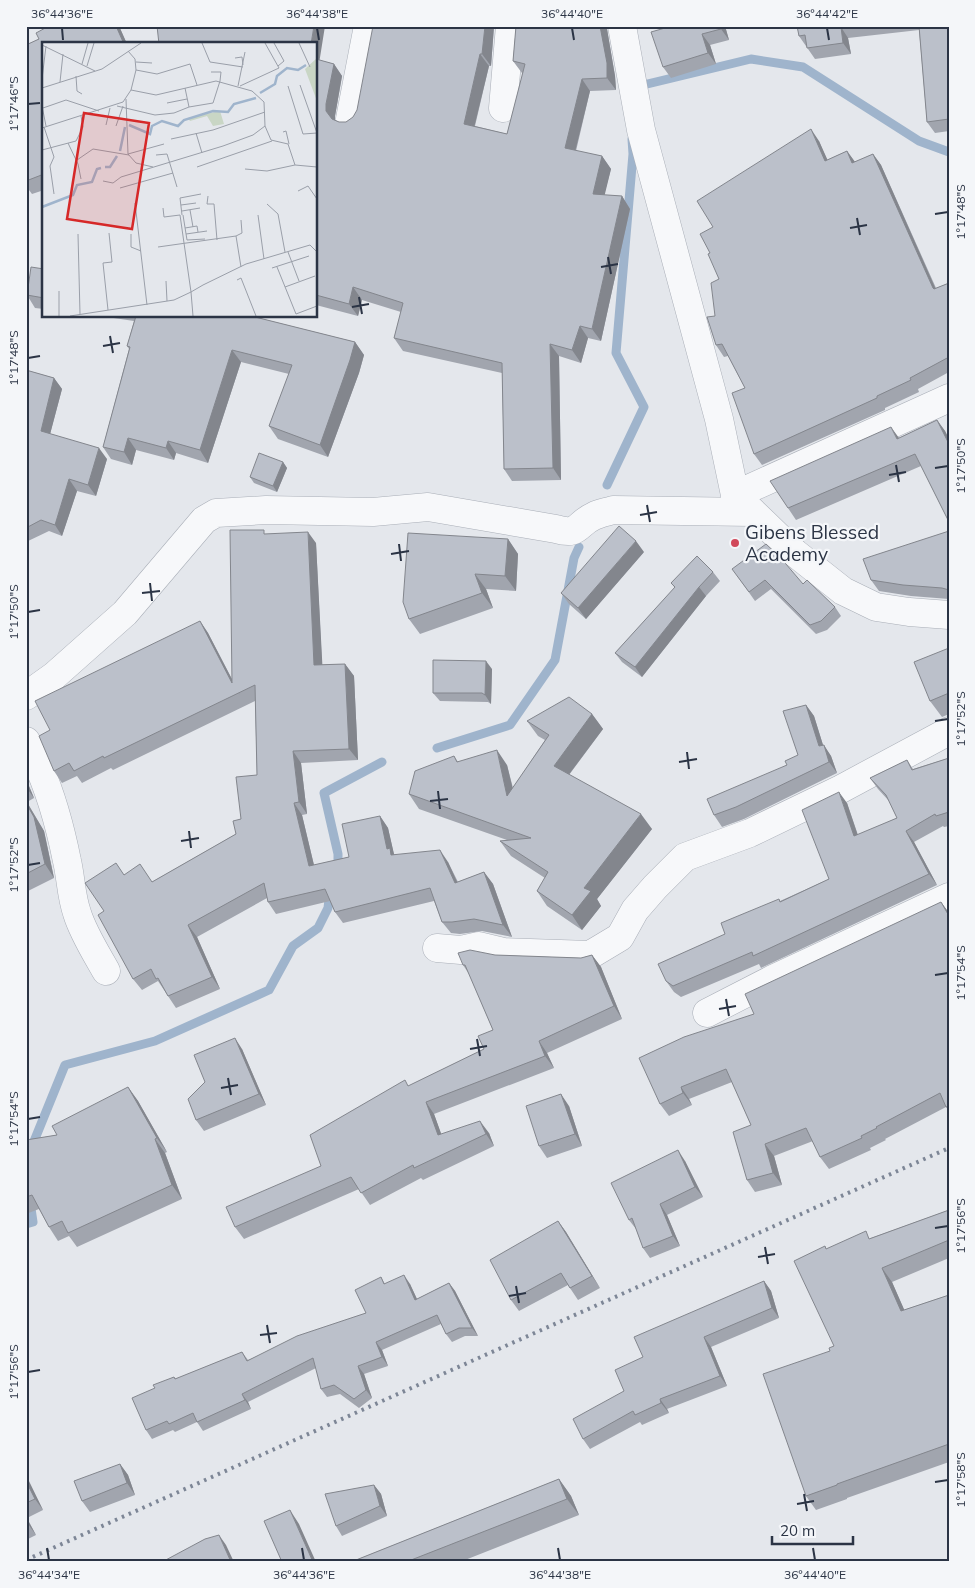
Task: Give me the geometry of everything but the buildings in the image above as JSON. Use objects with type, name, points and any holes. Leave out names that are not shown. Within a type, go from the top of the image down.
[{"type":"street","points":[[350,120],[368,26]]},
{"type":"street","points":[[503,108],[510,26]]},
{"type":"street","points":[[622,26],[641,130],[719,419],[744,504],[795,553],[843,591],[876,607],[949,615]]},
{"type":"street","points":[[26,696],[54,676],[125,613],[204,520],[216,513],[266,510],[373,512],[428,507],[567,532],[574,531],[595,515],[613,510],[744,504],[949,398]]},
{"type":"street","points":[[437,948],[461,950],[479,946],[504,952],[590,955],[620,937],[635,910],[654,887],[685,857],[750,833],[841,789],[949,731]]},
{"type":"street","points":[[26,741],[33,753],[49,794],[67,861],[71,891],[77,915],[106,971]]},
{"type":"street","points":[[707,1013],[773,979],[949,897]]},
{"type":"waterway","points":[[639,86],[751,59],[803,67],[919,141],[949,152]]},
{"type":"waterway","points":[[607,485],[644,407],[616,353],[633,154],[632,139]]},
{"type":"waterway","points":[[437,748],[510,725],[555,660],[574,558],[579,547]]},
{"type":"waterway","points":[[338,870],[338,854],[324,793],[382,762]]},
{"type":"waterway","points":[[26,1161],[65,1065],[155,1041],[269,990],[293,946],[318,928],[328,908],[330,891]]},
{"type":"waterway","points":[[26,1224],[33,1222],[30,1202]]},
{"type":"railway","points":[[26,1560],[949,1148]]},
{"type":"place","name":"Gibens Blessed Academy","points":[[735,543]]}]
